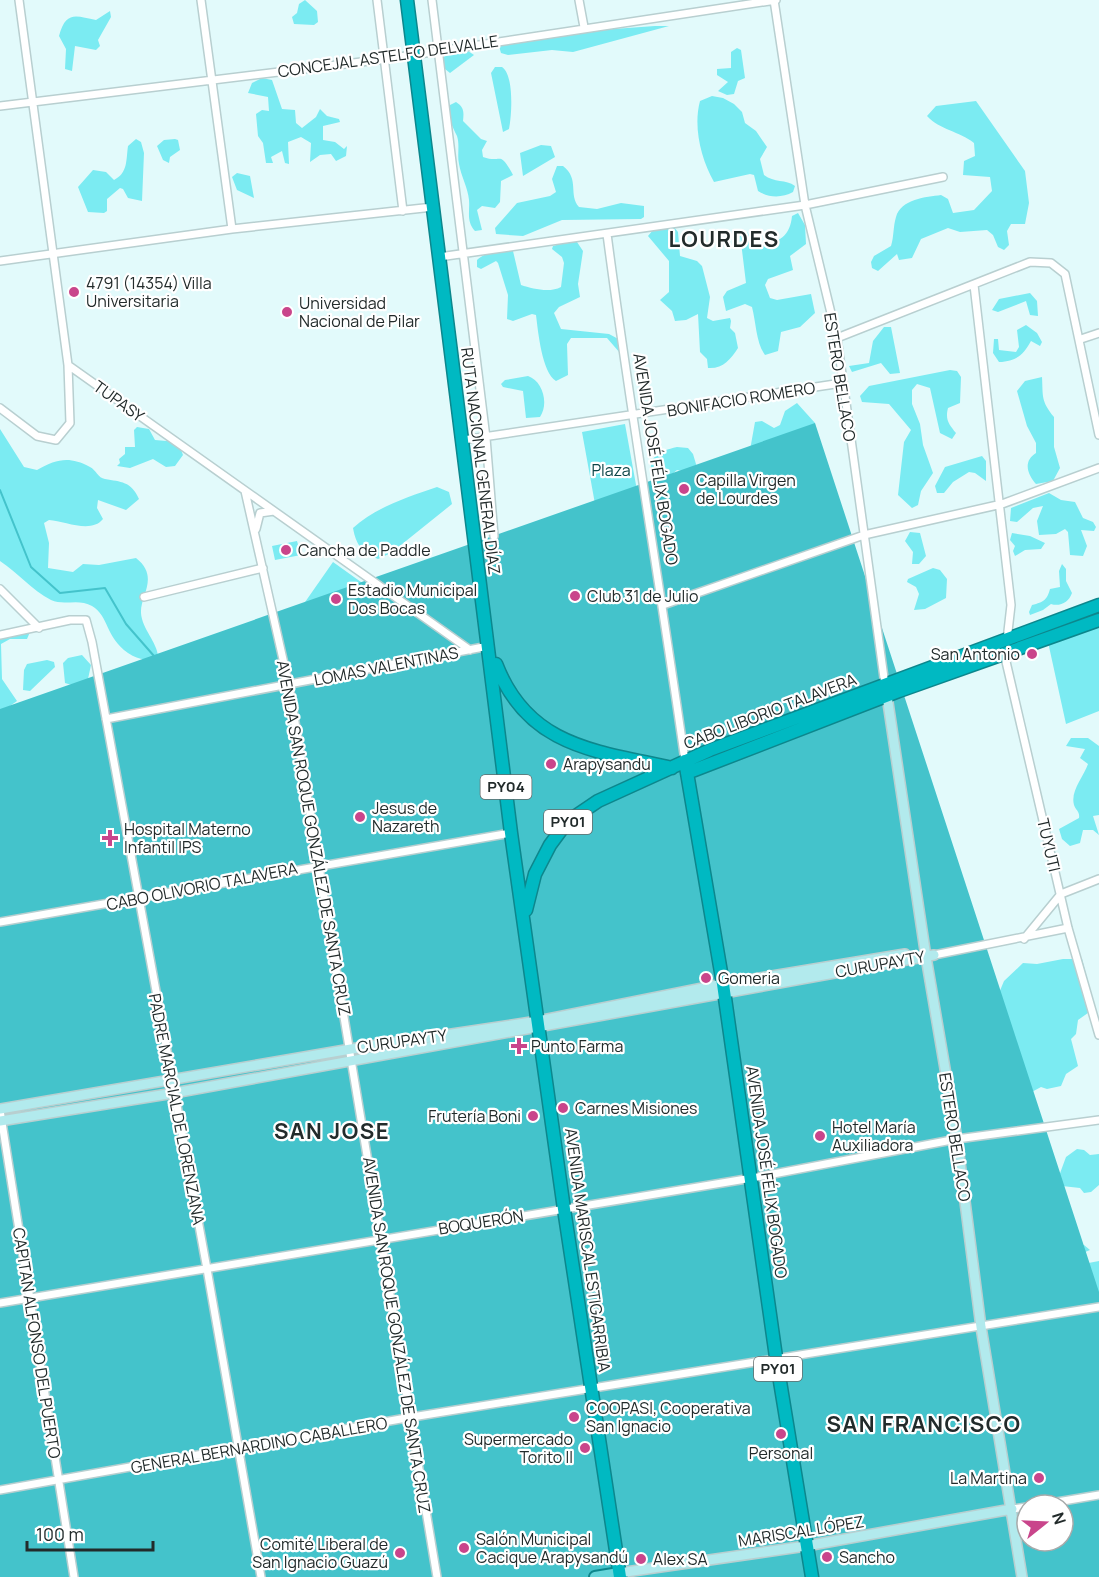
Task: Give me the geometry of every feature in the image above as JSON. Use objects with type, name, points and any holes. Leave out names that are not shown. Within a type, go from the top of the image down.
[{"type":"highway","name":"RUTA NACIONAL GENERAL DÍAZ","points":[[406,0],[525,927]]},
{"type":"highway","name":"CABO LIBORIO TALAVERA","points":[[686,767],[886,691],[1007,640],[1099,605]]},
{"type":"highway","name":"CABO LIBORIO TALAVERA","points":[[886,691],[1099,620]]},
{"type":"highway","points":[[489,646],[504,686],[518,707],[555,735],[599,753],[670,768],[686,767]]},
{"type":"highway","name":"AVENIDA JOSÉ FÉLIX BOGADO","points":[[686,767],[724,988],[748,1144],[776,1357],[812,1577]]},
{"type":"highway","name":"CABO LIBORIO TALAVERA","points":[[525,927],[526,906],[535,874],[550,845],[567,822],[598,801],[670,768]]},
{"type":"highway","name":"AVENIDA MARISCAL ESTIGARRIBIA","points":[[525,927],[564,1209],[620,1575]]},
{"type":"main road","name":"MARISCAL LÓPEZ","points":[[595,1577],[620,1575]]},
{"type":"street","points":[[0,408],[37,436],[56,440],[70,423],[68,365],[19,0]]},
{"type":"street","points":[[201,0],[232,229]]},
{"type":"street","points":[[377,0],[386,58],[403,211]]},
{"type":"street","points":[[432,0],[486,438],[494,536]]},
{"type":"street","points":[[579,0],[584,27]]},
{"type":"street","name":"CONCEJAL ASTELFO DELVALLE","points":[[0,106],[414,55],[584,27],[774,0]]},
{"type":"street","name":"ESTERO BELLACO","points":[[774,0],[805,205],[837,338],[886,691],[959,1139],[981,1327],[1022,1577]]},
{"type":"street","points":[[439,257],[805,205],[943,177]]},
{"type":"street","points":[[0,261],[232,229],[433,207]]},
{"type":"street","name":"AVENIDA JOSÉ FÉLIX BOGADO","points":[[607,234],[631,417],[663,605],[686,767]]},
{"type":"street","points":[[837,338],[1030,262],[1051,263],[1065,274],[1081,339],[1099,435]]},
{"type":"street","points":[[974,285],[1002,504],[1011,605],[1007,640]]},
{"type":"street","points":[[1081,339],[1099,333]]},
{"type":"street","name":"TUPASY","points":[[68,365],[470,650]]},
{"type":"street","name":"BONIFACIO ROMERO","points":[[463,440],[631,417],[842,383]]},
{"type":"street","points":[[663,605],[864,535],[1002,504],[1099,468]]},
{"type":"street","name":"AVENIDA SAN ROQUE GONZÁLEZ DE SANTA CRUZ","points":[[245,491],[289,686],[351,1048],[380,1238],[437,1577]]},
{"type":"street","points":[[255,534],[260,513],[274,511]]},
{"type":"street","points":[[144,597],[263,568]]},
{"type":"street","points":[[0,590],[39,628]]},
{"type":"street","name":"PADRE MARCIAL DE LORENZANA","points":[[39,628],[70,620],[86,620],[92,642],[261,1577]]},
{"type":"street","points":[[0,635],[39,628]]},
{"type":"street","name":"LOMAS VALENTINAS","points":[[106,719],[289,686],[489,646]]},
{"type":"street","name":"TUYUTI","points":[[1004,653],[1068,928],[1098,1021],[1099,1035]]},
{"type":"street","name":"CABO OLIVORIO TALAVERA","points":[[0,922],[511,832]]},
{"type":"street","points":[[1024,939],[1061,894],[1099,879]]},
{"type":"street","points":[[928,954],[1024,939],[1068,928]]},
{"type":"street","name":"CURUPAYTY","points":[[1,1121],[353,1061],[724,988],[928,954]]},
{"type":"street","name":"CURUPAYTY","points":[[0,1109],[172,1081],[351,1048],[538,1025]]},
{"type":"street","name":"CAPITAN ALFONSO DEL PUERTO","points":[[0,1109],[74,1577]]},
{"type":"street","name":"BOQUERÓN","points":[[0,1303],[380,1238],[752,1178],[959,1139],[1099,1120]]},
{"type":"street","name":"GENERAL BERNARDINO CABALLERO","points":[[0,1490],[238,1450],[411,1417],[1099,1307]]},
{"type":"street","points":[[1075,1499],[1099,1495]]},
{"type":"street","points":[[1011,1509],[1015,1508]]},
{"type":"street","name":"MARISCAL LÓPEZ","points":[[620,1575],[807,1546],[1011,1509]]},
{"type":"green space","points":[[305,0],[317,11],[318,22],[314,25],[294,24],[292,17],[297,13],[299,4]]},
{"type":"green space","points":[[110,11],[111,17],[98,40],[100,46],[96,50],[75,46],[72,71],[65,69],[66,49],[59,36],[65,22],[77,16],[96,20]]},
{"type":"green space","points":[[669,26],[573,52],[552,50],[508,55],[501,53],[499,46],[586,31]]},
{"type":"green space","points":[[737,48],[741,50],[745,78],[738,81],[734,94],[727,95],[718,91],[728,82],[717,75],[717,69],[731,68],[731,52]]},
{"type":"green space","points":[[468,51],[474,55],[450,73],[445,69],[443,58],[447,53]]},
{"type":"green space","points":[[495,67],[502,67],[506,71],[510,86],[509,129],[503,132],[491,73]]},
{"type":"green space","points":[[262,78],[272,80],[282,109],[295,110],[296,123],[302,128],[316,117],[320,109],[327,116],[339,119],[340,122],[323,126],[323,140],[335,142],[344,149],[347,146],[346,156],[336,161],[331,154],[320,155],[310,162],[311,143],[301,137],[288,142],[289,164],[285,163],[282,151],[271,157],[273,163],[266,163],[263,143],[258,136],[256,114],[262,110],[269,111],[268,97],[248,93],[252,83]]},
{"type":"green space","points":[[712,96],[723,98],[742,112],[745,123],[756,131],[767,147],[760,159],[764,175],[795,186],[793,192],[776,196],[762,193],[758,191],[754,175],[750,174],[714,182],[702,153],[697,121],[700,101]]},
{"type":"green space","points":[[976,101],[1025,171],[1029,203],[1025,224],[1011,224],[1007,231],[1009,245],[1004,250],[998,247],[993,235],[987,230],[960,232],[948,228],[921,239],[912,258],[899,260],[897,254],[878,271],[872,268],[871,262],[874,256],[891,246],[896,217],[903,206],[921,198],[941,195],[948,199],[953,213],[974,210],[992,191],[990,177],[963,175],[964,161],[975,156],[974,143],[932,121],[927,116],[936,106]]},
{"type":"green space","points":[[456,102],[463,110],[463,121],[481,139],[487,141],[482,150],[483,157],[502,160],[513,175],[501,181],[500,202],[495,208],[482,206],[477,210],[482,230],[475,231],[469,220],[468,196],[459,164],[458,139],[449,114],[450,105]]},
{"type":"green space","points":[[136,139],[141,142],[144,153],[142,201],[128,198],[120,188],[107,199],[107,211],[104,213],[88,212],[78,187],[93,170],[106,172],[114,180],[119,177],[126,166],[128,146]]},
{"type":"green space","points":[[164,140],[178,140],[180,150],[170,157],[169,163],[163,160],[157,146]]},
{"type":"green space","points":[[541,145],[551,146],[555,157],[523,176],[520,153]]},
{"type":"green space","points":[[557,166],[563,166],[571,176],[574,197],[579,207],[597,209],[621,203],[644,206],[644,217],[641,219],[562,220],[523,236],[496,234],[495,228],[517,203],[550,196],[556,192],[552,179]]},
{"type":"green space","points":[[237,173],[250,176],[254,198],[237,190],[232,177]]},
{"type":"green space","points":[[798,213],[805,225],[806,244],[790,256],[793,270],[768,279],[765,285],[770,298],[777,300],[811,294],[815,313],[800,327],[781,332],[778,351],[765,355],[758,338],[752,307],[745,304],[726,311],[723,297],[727,291],[746,283],[740,234],[747,232],[755,243],[775,241],[785,235],[791,224],[792,216]]},
{"type":"green space","points":[[673,226],[678,232],[680,256],[697,261],[702,266],[710,297],[707,318],[713,321],[730,318],[730,328],[735,333],[738,348],[729,360],[718,367],[708,368],[707,359],[700,352],[698,314],[686,320],[675,321],[672,311],[660,300],[669,292],[669,261],[648,236],[653,230]]},
{"type":"green space","points":[[577,242],[583,251],[578,284],[580,297],[559,307],[554,313],[561,329],[609,334],[622,341],[620,353],[607,338],[571,338],[567,344],[568,375],[556,381],[551,377],[544,361],[536,315],[532,314],[513,321],[507,319],[508,295],[498,263],[496,261],[481,269],[477,267],[477,260],[494,252],[513,251],[521,285],[536,289],[557,289],[561,287],[564,263],[562,257],[552,249],[553,246]]},
{"type":"green space","points":[[1030,293],[1037,301],[1038,316],[1030,315],[1026,301],[998,312],[992,310],[999,299]]},
{"type":"green space","points":[[1026,325],[1037,333],[1042,342],[1040,346],[1031,341],[1019,356],[999,362],[993,353],[994,339],[998,339],[999,350],[1016,352],[1019,347],[1017,330]]},
{"type":"green space","points":[[884,327],[891,327],[900,373],[890,374],[881,363],[852,372],[849,366],[869,363],[873,341]]},
{"type":"green space","points":[[950,370],[957,371],[961,377],[960,403],[948,408],[947,412],[948,422],[956,433],[952,439],[940,433],[930,388],[917,384],[912,390],[912,404],[920,424],[923,445],[933,473],[921,491],[918,505],[912,508],[898,495],[904,442],[911,430],[889,404],[862,402],[860,396],[869,386]]},
{"type":"green space","points":[[528,376],[537,383],[543,394],[544,406],[540,417],[526,418],[523,391],[503,387],[501,384],[505,380]]},
{"type":"green space","points":[[1042,377],[1044,398],[1054,417],[1054,447],[1060,468],[1053,481],[1036,484],[1030,476],[1028,464],[1036,453],[1036,443],[1027,426],[1017,391],[1025,381]]},
{"type":"green space","points":[[797,403],[815,423],[810,437],[750,450],[755,422],[762,421],[774,428],[780,425],[785,411]]},
{"type":"green space","name":"Plaza","points":[[625,424],[640,507],[597,515],[582,432]]},
{"type":"green space","points":[[137,427],[149,429],[155,440],[178,442],[183,455],[175,466],[166,467],[153,459],[130,468],[117,466],[120,463],[119,459],[125,454],[125,447],[135,447],[134,430]]},
{"type":"green space","points":[[0,429],[24,467],[37,470],[57,461],[76,461],[90,467],[103,478],[125,483],[136,493],[139,499],[126,510],[98,500],[97,508],[103,519],[92,526],[78,526],[49,520],[44,523],[49,543],[48,568],[73,572],[83,564],[99,565],[136,558],[147,572],[147,586],[141,613],[158,656],[142,659],[128,653],[115,640],[102,615],[92,606],[51,600],[0,561]]},
{"type":"green space","points":[[677,447],[688,448],[693,454],[699,474],[677,470],[655,489],[651,472],[653,460],[661,452]]},
{"type":"green space","points":[[982,456],[986,461],[986,481],[975,473],[969,472],[953,482],[944,493],[937,493],[935,486],[945,467]]},
{"type":"green space","points":[[437,487],[449,492],[452,504],[391,553],[378,559],[361,547],[353,528],[372,514],[393,503]]},
{"type":"green space","points":[[1049,493],[1061,500],[1075,502],[1083,518],[1093,522],[1096,527],[1094,531],[1081,530],[1087,546],[1083,556],[1070,555],[1068,532],[1065,529],[1056,534],[1039,535],[1037,521],[1043,506],[1033,508],[1017,522],[1010,521],[1011,508]]},
{"type":"green space","points":[[910,532],[920,533],[926,556],[919,564],[912,564],[913,552],[905,541]]},
{"type":"green space","points":[[1012,533],[1030,536],[1045,543],[1041,549],[1025,550],[1015,556],[1013,551],[1015,546],[1010,540]]},
{"type":"green space","name":"Cancha de Paddle","points":[[297,541],[301,555],[275,560],[272,546]]},
{"type":"green space","points":[[333,562],[389,602],[303,605]]},
{"type":"green space","points":[[1062,564],[1066,569],[1066,581],[1072,593],[1071,596],[1064,603],[1051,604],[1030,615],[1032,605],[1044,600],[1050,589],[1060,587],[1059,571]]},
{"type":"green space","points":[[933,568],[940,570],[947,579],[946,598],[925,609],[914,610],[919,594],[916,587],[907,582],[908,579]]},
{"type":"green space","points":[[1099,624],[1099,711],[1066,724],[1048,642]]},
{"type":"green space","points":[[0,631],[30,632],[27,639],[10,639],[1,644],[2,679],[17,701],[0,713]]},
{"type":"green space","points":[[82,655],[91,665],[88,679],[75,686],[65,683],[63,663],[68,658]]},
{"type":"green space","points":[[47,660],[54,662],[55,667],[30,691],[23,690],[24,670],[27,664]]},
{"type":"green space","points":[[1071,738],[1088,738],[1099,746],[1099,815],[1093,816],[1099,835],[1093,830],[1083,830],[1080,843],[1070,846],[1062,839],[1059,829],[1079,818],[1074,805],[1074,794],[1088,764],[1080,758],[1085,749],[1066,746]]},
{"type":"green space","points":[[1063,959],[1082,959],[1095,1008],[1078,1020],[1076,1034],[1071,1039],[1078,1066],[1066,1074],[1061,1086],[1047,1089],[1041,1087],[1028,1094],[999,993],[1004,981],[1023,963],[1037,964]]},
{"type":"green space","points":[[1077,1149],[1084,1150],[1090,1155],[1099,1154],[1099,1185],[1091,1192],[1084,1193],[1080,1188],[1053,1185],[1049,1208],[1064,1243],[1084,1245],[1090,1250],[1083,1253],[1069,1278],[1071,1290],[1061,1297],[1045,1301],[1032,1282],[1032,1271],[1037,1260],[1034,1253],[1021,1255],[1014,1253],[1024,1245],[1025,1239],[1008,1211],[982,1209],[982,1195],[994,1189],[1016,1156],[1023,1156],[1040,1176],[1053,1179],[1059,1176],[1066,1157]]},
{"type":"green space","points":[[1099,1261],[1099,1294],[1084,1297],[1078,1265]]},
{"type":"shaded area","points":[[815,423],[1099,1292],[1099,1577],[0,1577],[0,709]]},
{"type":"waterway","points":[[0,490],[31,567],[60,593],[105,588],[126,624],[154,656]]},
{"type":"place","name":"4791 (14354) Villa Universitaria","points":[[74,292]]},
{"type":"place","name":"Universidad Nacional de Pilar","points":[[287,312]]},
{"type":"place","name":"Capilla Virgen de Lourdes","points":[[684,489]]},
{"type":"place","name":"Cancha de Paddle","points":[[286,550]]},
{"type":"place","name":"Club 31 de Julio","points":[[575,596]]},
{"type":"place","name":"Estadio Municipal Dos Bocas","points":[[336,599]]},
{"type":"place","name":"San Antonio","points":[[1032,654]]},
{"type":"place","name":"Arapysandu","points":[[551,764]]},
{"type":"place","name":"Jesus de Nazareth","points":[[360,817]]},
{"type":"place","name":"Hospital Materno Infantil IPS","points":[[110,838]]},
{"type":"place","name":"Gomeria","points":[[706,978]]},
{"type":"place","name":"Punto Farma","points":[[519,1046]]},
{"type":"place","name":"Carnes Misiones","points":[[563,1108]]},
{"type":"place","name":"Frutería Boni","points":[[533,1116]]},
{"type":"place","name":"Hotel María Auxiliadora","points":[[820,1136]]},
{"type":"place","name":"COOPASI, Cooperativa San Ignacio","points":[[574,1417]]},
{"type":"place","name":"Personal","points":[[781,1434]]},
{"type":"place","name":"Supermercado Torito II","points":[[585,1448]]},
{"type":"place","name":"La Martina","points":[[1039,1478]]},
{"type":"place","name":"Salón Municipal Cacique Arapysandú","points":[[464,1548]]},
{"type":"place","name":"Comité Liberal de San Ignacio Guazú","points":[[400,1553]]},
{"type":"place","name":"Sancho","points":[[827,1557]]},
{"type":"place","name":"Alex SA","points":[[641,1559]]},
{"type":"district","name":"LOURDES","points":[[724,239]]},
{"type":"district","name":"SAN JOSE","points":[[332,1131]]},
{"type":"district","name":"SAN FRANCISCO","points":[[924,1424]]}]
